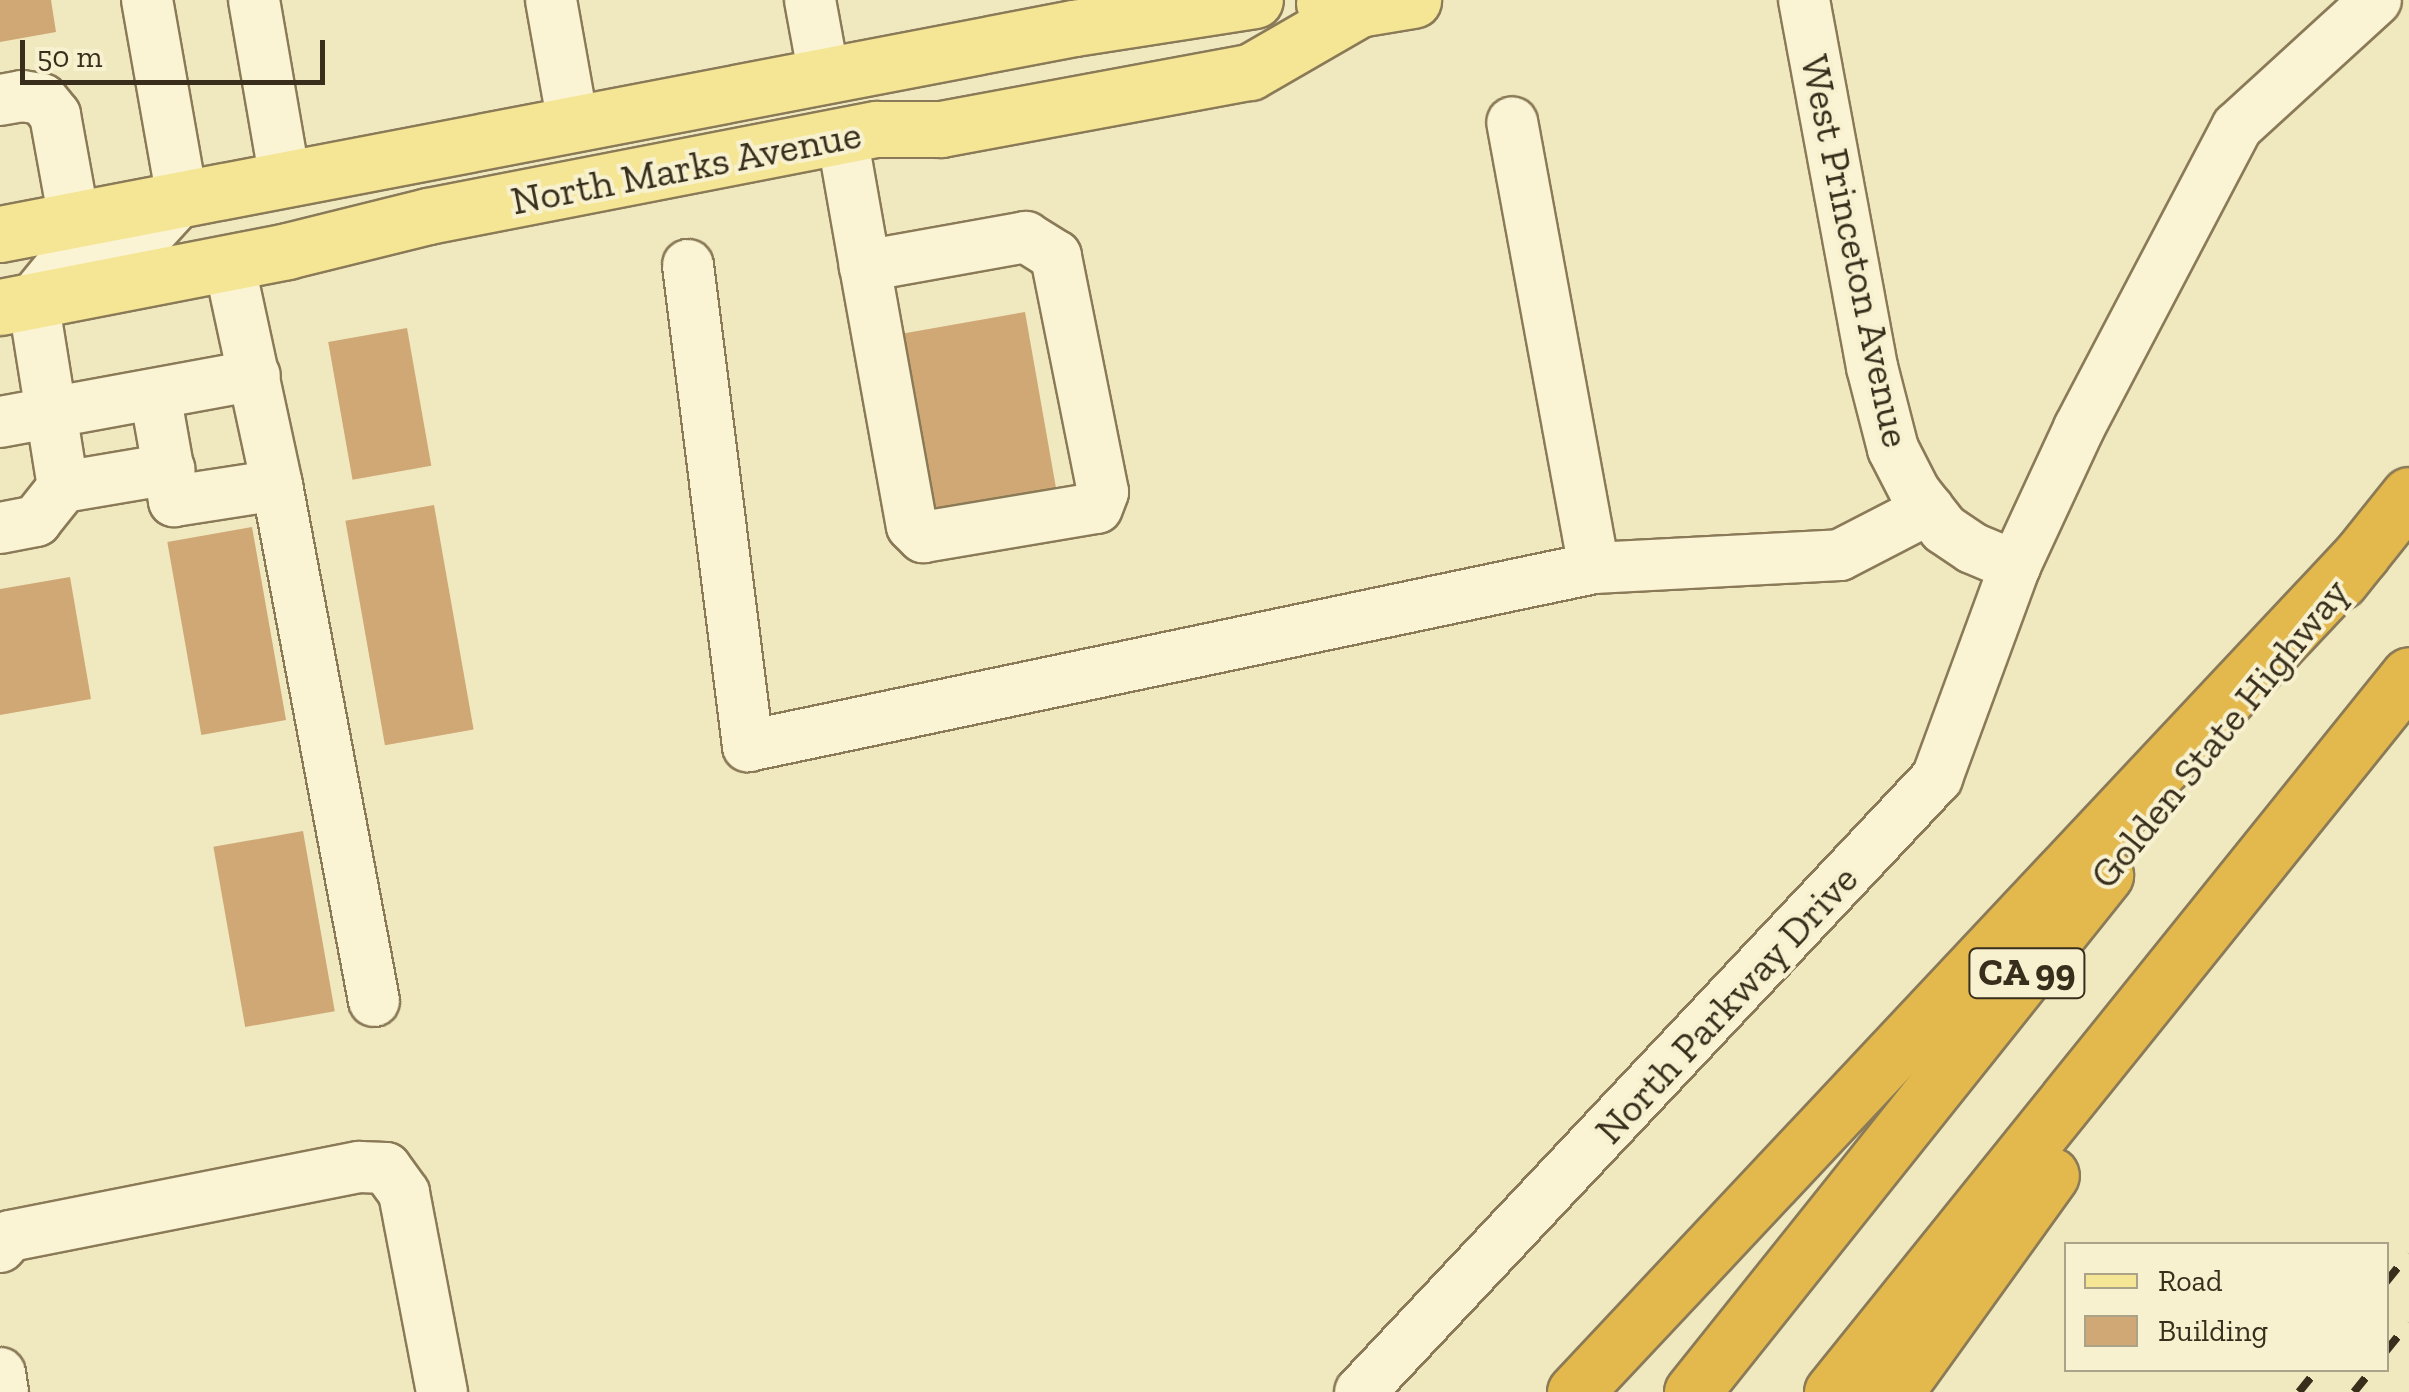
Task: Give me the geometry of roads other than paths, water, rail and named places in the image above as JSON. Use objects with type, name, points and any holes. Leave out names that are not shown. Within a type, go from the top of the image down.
[{"type":"highway","name":"Golden State Highway","points":[[1692,1392],[2409,495]]},
{"type":"highway","points":[[1575,1392],[2362,554]]},
{"type":"highway","points":[[1895,1392],[2409,676]]},
{"type":"highway","name":"CA 99","points":[[1832,1392],[2409,676]]},
{"type":"main road","name":"North Marks Avenue","points":[[0,234],[1074,28],[1255,0]]},
{"type":"main road","name":"North Marks Avenue","points":[[1306,0],[1360,8],[1414,0]]},
{"type":"main road","name":"North Marks Avenue","points":[[17,304],[228,262],[428,216],[860,133],[941,129],[1250,72],[1360,8]]},
{"type":"main road","points":[[860,133],[954,94],[1052,66],[1074,28]]},
{"type":"street","points":[[64,487],[52,413],[17,304],[60,267],[96,247],[149,234],[182,198],[148,0]]},
{"type":"street","points":[[254,0],[285,179]]},
{"type":"street","points":[[551,0],[573,124]]},
{"type":"street","points":[[810,0],[824,76]]},
{"type":"street","name":"West Princeton Avenue","points":[[1804,0],[1872,367],[1893,449],[1944,529],[1972,548],[2015,566]]},
{"type":"street","name":"North Parkway Drive","points":[[1360,1392],[1937,778],[2015,566],[2080,428],[2237,126],[2376,0]]},
{"type":"street","points":[[0,100],[22,96],[42,99],[54,115],[74,220]]},
{"type":"street","points":[[1512,122],[1594,568]]},
{"type":"street","points":[[860,133],[865,266],[912,526],[923,537],[1098,508],[1103,492],[1056,256],[1026,237],[865,266]]},
{"type":"street","points":[[228,262],[278,485],[374,1001]]},
{"type":"street","points":[[688,265],[748,746],[1594,568],[1840,556],[1929,510]]},
{"type":"street","points":[[0,422],[255,375]]},
{"type":"street","points":[[155,394],[174,502],[278,485]]},
{"type":"street","points":[[0,528],[36,521],[64,487],[169,469]]},
{"type":"street","points":[[0,1247],[10,1236],[358,1166],[386,1168],[404,1193],[442,1392]]},
{"type":"street","points":[[0,1373],[3,1392]]},
{"type":"railway","points":[[2389,1278],[2409,1254]]},
{"type":"railway","points":[[2389,1347],[2409,1323]]},
{"type":"railway","points":[[2299,1392],[2315,1372]]},
{"type":"railway","points":[[2354,1392],[2370,1372]]}]
